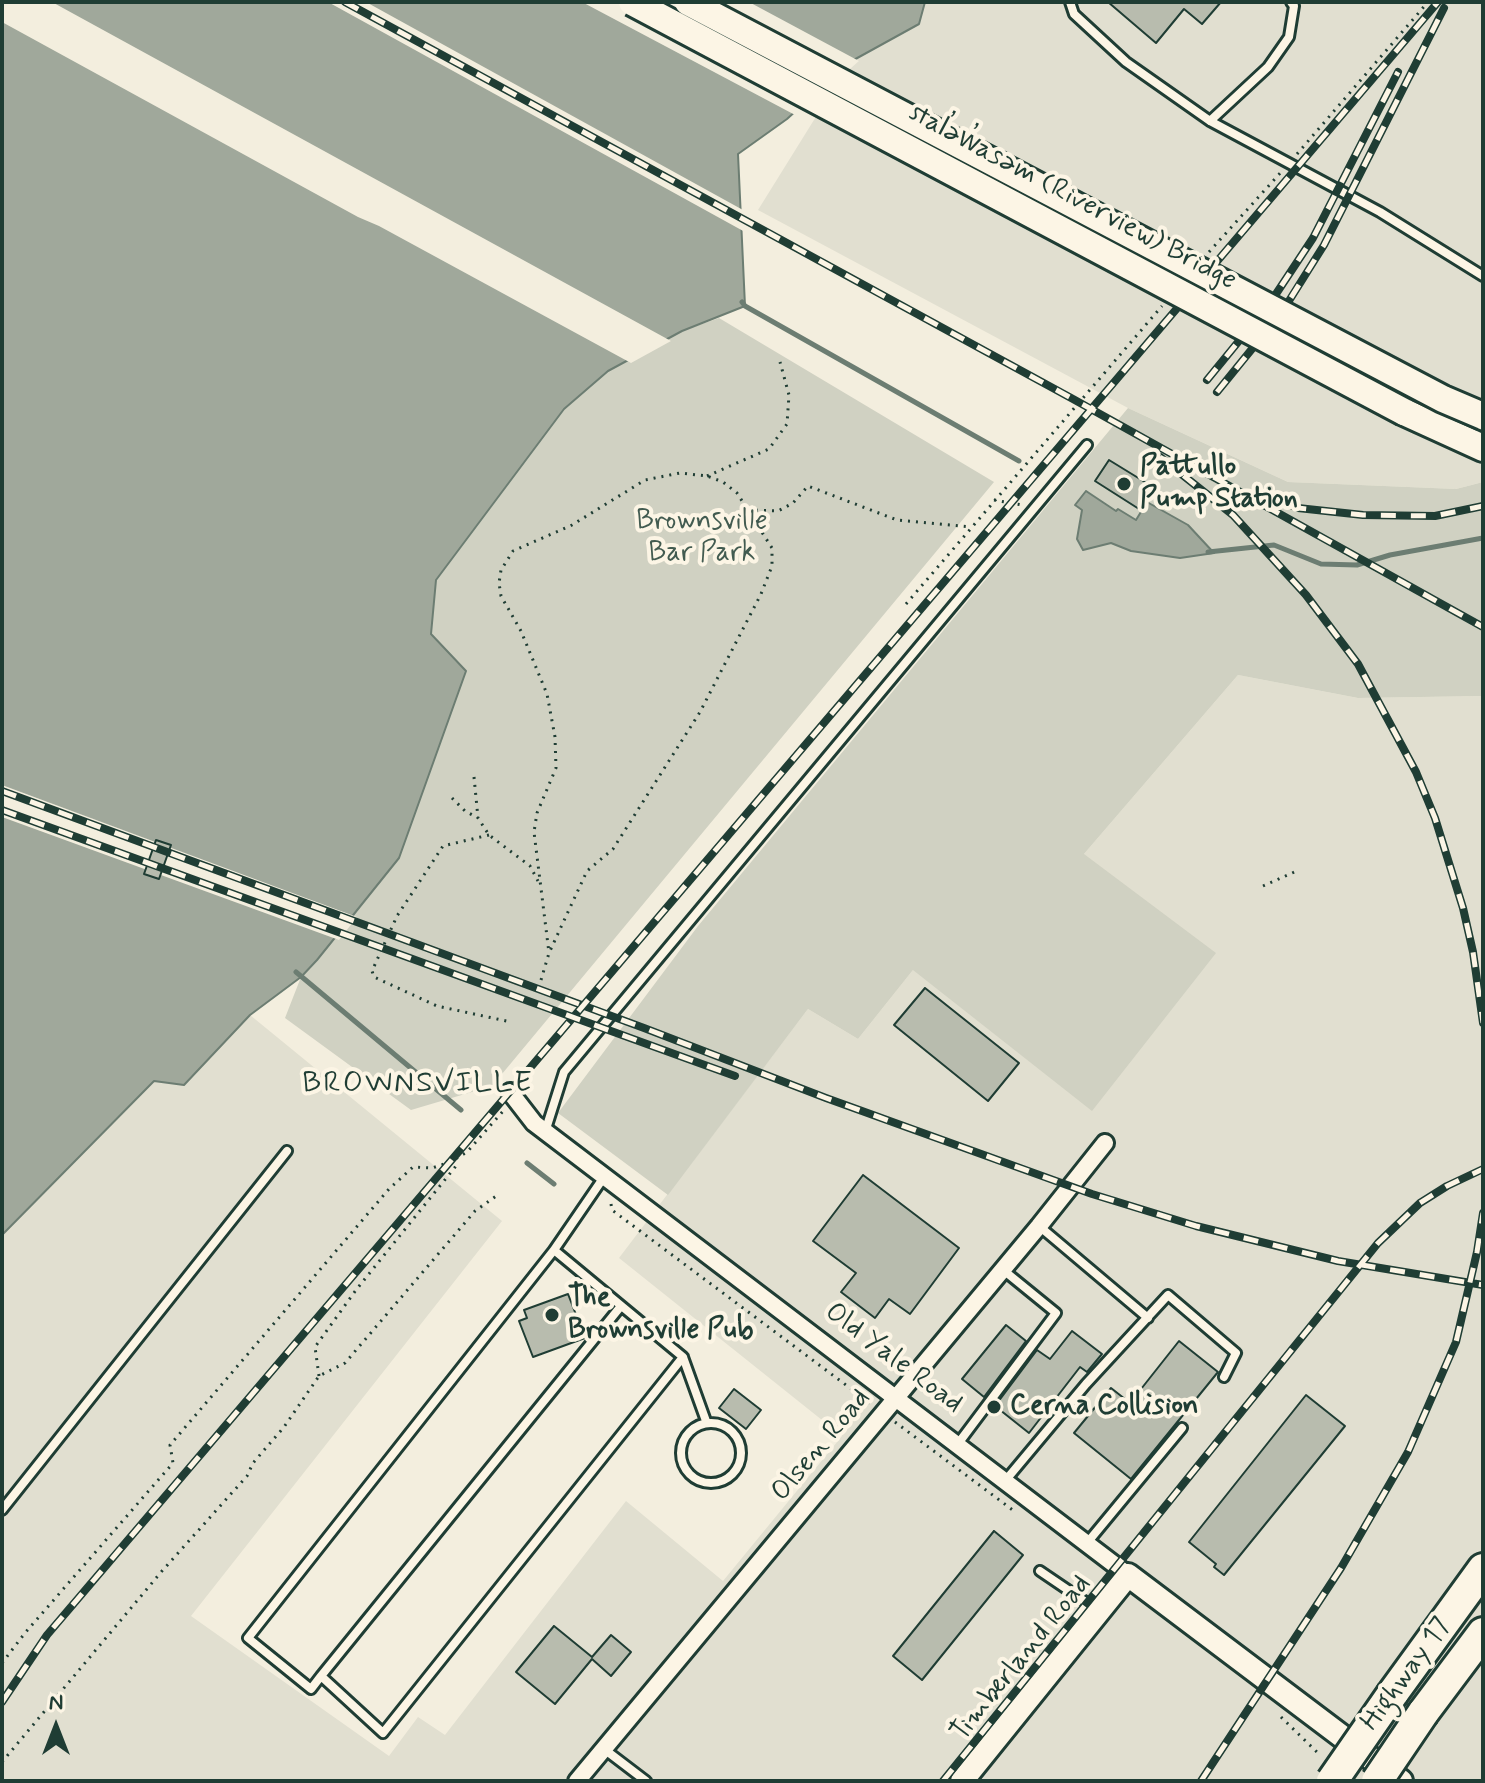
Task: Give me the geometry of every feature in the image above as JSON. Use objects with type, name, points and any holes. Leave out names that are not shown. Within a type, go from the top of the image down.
[{"type":"highway","name":"Highway 17","points":[[1332,1781],[1483,1569]]},
{"type":"highway","name":"Highway 17","points":[[1377,1781],[1483,1633]]},
{"type":"main road","name":"stal̕əw̓asəm (Riverview) Bridge","points":[[632,2],[1404,412],[1483,448]]},
{"type":"main road","name":"stal̕əw̓asəm (Riverview) Bridge","points":[[688,2],[1429,391],[1483,416]]},
{"type":"street","name":"Old Yale Road","points":[[513,1096],[545,1132],[1401,1781]]},
{"type":"street","name":"Olsen Road","points":[[577,1781],[1105,1143]]},
{"type":"street","name":"Timberland Road","points":[[962,1781],[1128,1575]]},
{"type":"lane","points":[[1070,2],[1074,14],[1126,62],[1210,121],[1287,165],[1380,212],[1483,276]]},
{"type":"lane","points":[[1210,121],[1268,67],[1289,37],[1294,6],[1291,2]]},
{"type":"lane","points":[[545,1132],[564,1072],[1087,445]]},
{"type":"lane","points":[[2,1510],[287,1151]]},
{"type":"lane","points":[[604,1177],[554,1250],[248,1638],[311,1689],[621,1306]]},
{"type":"lane","points":[[1039,1226],[1148,1318]]},
{"type":"lane","points":[[554,1250],[683,1357],[706,1421]]},
{"type":"lane","points":[[957,1445],[1056,1313],[1002,1269]]},
{"type":"lane","points":[[1005,1482],[1086,1384],[1168,1295],[1236,1353],[1224,1377]]},
{"type":"lane","points":[[321,1676],[383,1733],[683,1357]]},
{"type":"lane","points":[[706,1421],[728,1429],[738,1438],[741,1459],[730,1478],[708,1482],[696,1479],[683,1465],[683,1443],[696,1425],[706,1421]]},
{"type":"lane","points":[[1087,1543],[1182,1428]]},
{"type":"lane","points":[[1040,1571],[1100,1612]]},
{"type":"lane","points":[[603,1749],[646,1781]]},
{"type":"path","points":[[1287,165],[1428,2]]},
{"type":"path","points":[[707,476],[769,449],[787,424],[789,395],[780,362]]},
{"type":"path","points":[[906,604],[1035,451]]},
{"type":"path","points":[[541,980],[549,953],[587,871],[613,849],[700,712],[761,594],[772,566],[772,548],[737,493],[723,482],[707,476],[680,473],[645,480],[572,525],[513,551],[501,570],[501,596],[521,631],[547,694],[555,737],[556,768],[537,813],[534,832],[549,953]]},
{"type":"path","points":[[748,510],[778,511],[793,503],[808,486],[897,520],[971,527]]},
{"type":"path","points":[[994,500],[1034,508]]},
{"type":"path","points":[[474,777],[478,818],[489,835],[530,866],[540,884]]},
{"type":"path","points":[[452,798],[478,818]]},
{"type":"path","points":[[489,835],[443,846],[397,916],[372,971],[374,977],[437,1006],[511,1022]]},
{"type":"path","points":[[1263,886],[1299,870]]},
{"type":"path","points":[[2,1663],[173,1463],[170,1445],[389,1189],[413,1167],[432,1168],[467,1152],[513,1096]]},
{"type":"path","points":[[319,1376],[315,1347],[356,1290],[456,1166]]},
{"type":"path","points":[[604,1177],[612,1210],[866,1400]]},
{"type":"path","points":[[2,1762],[162,1571],[247,1476],[253,1463],[284,1427],[319,1376],[345,1363],[475,1211],[499,1194]]},
{"type":"path","points":[[896,1422],[985,1490]]},
{"type":"shaded area","points":[[2,2],[925,2],[919,24],[850,62],[787,119],[738,154],[745,306],[682,331],[608,371],[564,409],[436,580],[431,634],[466,671],[399,858],[301,977],[250,1015],[184,1085],[154,1081],[2,1235]]},
{"type":"shaded area","points":[[925,2],[1483,2],[1483,482],[1456,489],[1288,482],[1128,408],[758,210],[850,62],[919,24]]},
{"type":"shaded area","points":[[1086,491],[1136,520],[1147,502],[1188,525],[1214,553],[1180,558],[1131,551],[1111,543],[1083,550],[1077,539],[1082,510],[1075,505]]},
{"type":"shaded area","points":[[1238,675],[1358,698],[1483,696],[1483,1781],[2,1781],[2,1235],[154,1080],[184,1085],[250,1015],[502,1221],[191,1616],[389,1756],[418,1717],[445,1735],[626,1501],[723,1581],[842,1436],[619,1258],[808,1009],[858,1039],[913,970],[1084,854]]},
{"type":"green space","name":"Brownsville Bar Park","points":[[719,318],[994,482],[492,1086],[411,1110],[285,1018],[301,977],[399,858],[436,580],[564,409],[608,371],[682,331]]},
{"type":"green space","points":[[1128,408],[1288,482],[1456,489],[1483,482],[1483,696],[1358,698],[1238,675],[1084,854],[1216,953],[1092,1111],[913,970],[858,1039],[808,1009],[668,1195],[558,1113],[698,926]]},
{"type":"pier","points":[[2,2],[52,2],[671,341],[631,363],[2,22]]},
{"type":"pier","points":[[328,2],[366,2],[743,210],[745,232]]},
{"type":"pier","points":[[582,2],[749,2],[859,61],[797,116]]},
{"type":"pier","points":[[2,785],[357,917],[339,940],[2,817]]},
{"type":"building","points":[[1108,2],[1221,2],[1202,24],[1184,9],[1156,43]]},
{"type":"building","name":"Pattullo Pump Station","points":[[1109,460],[1153,487],[1139,509],[1095,481]]},
{"type":"building","points":[[156,840],[171,845],[159,879],[144,874]]},
{"type":"building","points":[[925,988],[1019,1063],[988,1101],[894,1025]]},
{"type":"building","points":[[863,1175],[959,1248],[910,1314],[889,1299],[875,1318],[841,1292],[856,1273],[813,1241]]},
{"type":"building","points":[[568,1294],[585,1338],[533,1357],[519,1321],[527,1318],[524,1310]]},
{"type":"building","points":[[1006,1325],[1026,1341],[984,1397],[962,1379]]},
{"type":"building","points":[[1072,1331],[1102,1354],[1087,1372],[1080,1367],[1029,1433],[995,1406],[1037,1350],[1050,1359]]},
{"type":"building","points":[[1179,1341],[1218,1372],[1131,1479],[1074,1433],[1111,1388],[1130,1403]]},
{"type":"building","points":[[734,1389],[761,1410],[746,1429],[719,1408]]},
{"type":"building","points":[[1306,1395],[1345,1426],[1224,1575],[1214,1567],[1216,1564],[1189,1542]]},
{"type":"building","points":[[994,1531],[1023,1555],[922,1680],[893,1656]]},
{"type":"building","points":[[554,1626],[592,1657],[611,1635],[631,1652],[611,1676],[592,1659],[555,1704],[516,1672]]},
{"type":"waterway","points":[[742,302],[1019,461]]},
{"type":"waterway","points":[[1208,552],[1274,545],[1321,564],[1357,565],[1390,555],[1483,538]]},
{"type":"waterway","points":[[296,972],[461,1110]]},
{"type":"waterway","points":[[527,1163],[554,1184]]},
{"type":"railway","points":[[345,2],[1073,399],[1483,627]]},
{"type":"railway","points":[[2,1702],[47,1635],[1438,2]]},
{"type":"railway","points":[[1217,392],[1282,312],[1324,245],[1444,8]]},
{"type":"railway","points":[[1207,380],[1270,303],[1313,238],[1398,72]]},
{"type":"railway","points":[[1160,457],[1233,515],[1306,595],[1358,664],[1416,772],[1435,818],[1463,908],[1483,1023]]},
{"type":"railway","points":[[1264,494],[1298,508],[1363,515],[1435,516],[1483,506]]},
{"type":"railway","points":[[2,791],[1092,1194],[1196,1226],[1338,1261],[1483,1285]]},
{"type":"railway","points":[[2,810],[735,1076]]},
{"type":"railway","points":[[943,1781],[1378,1243],[1420,1203],[1483,1169]]},
{"type":"railway","points":[[1201,1781],[1341,1568],[1408,1452],[1456,1342],[1483,1213]]},
{"type":"place","name":"Pattullo Pump Station","points":[[1124,484]]},
{"type":"place","name":"The Brownsville Pub","points":[[552,1315]]},
{"type":"place","name":"Cerna Collision","points":[[994,1407]]},
{"type":"district","name":"BROWNSVILLE","points":[[418,1085]]}]
